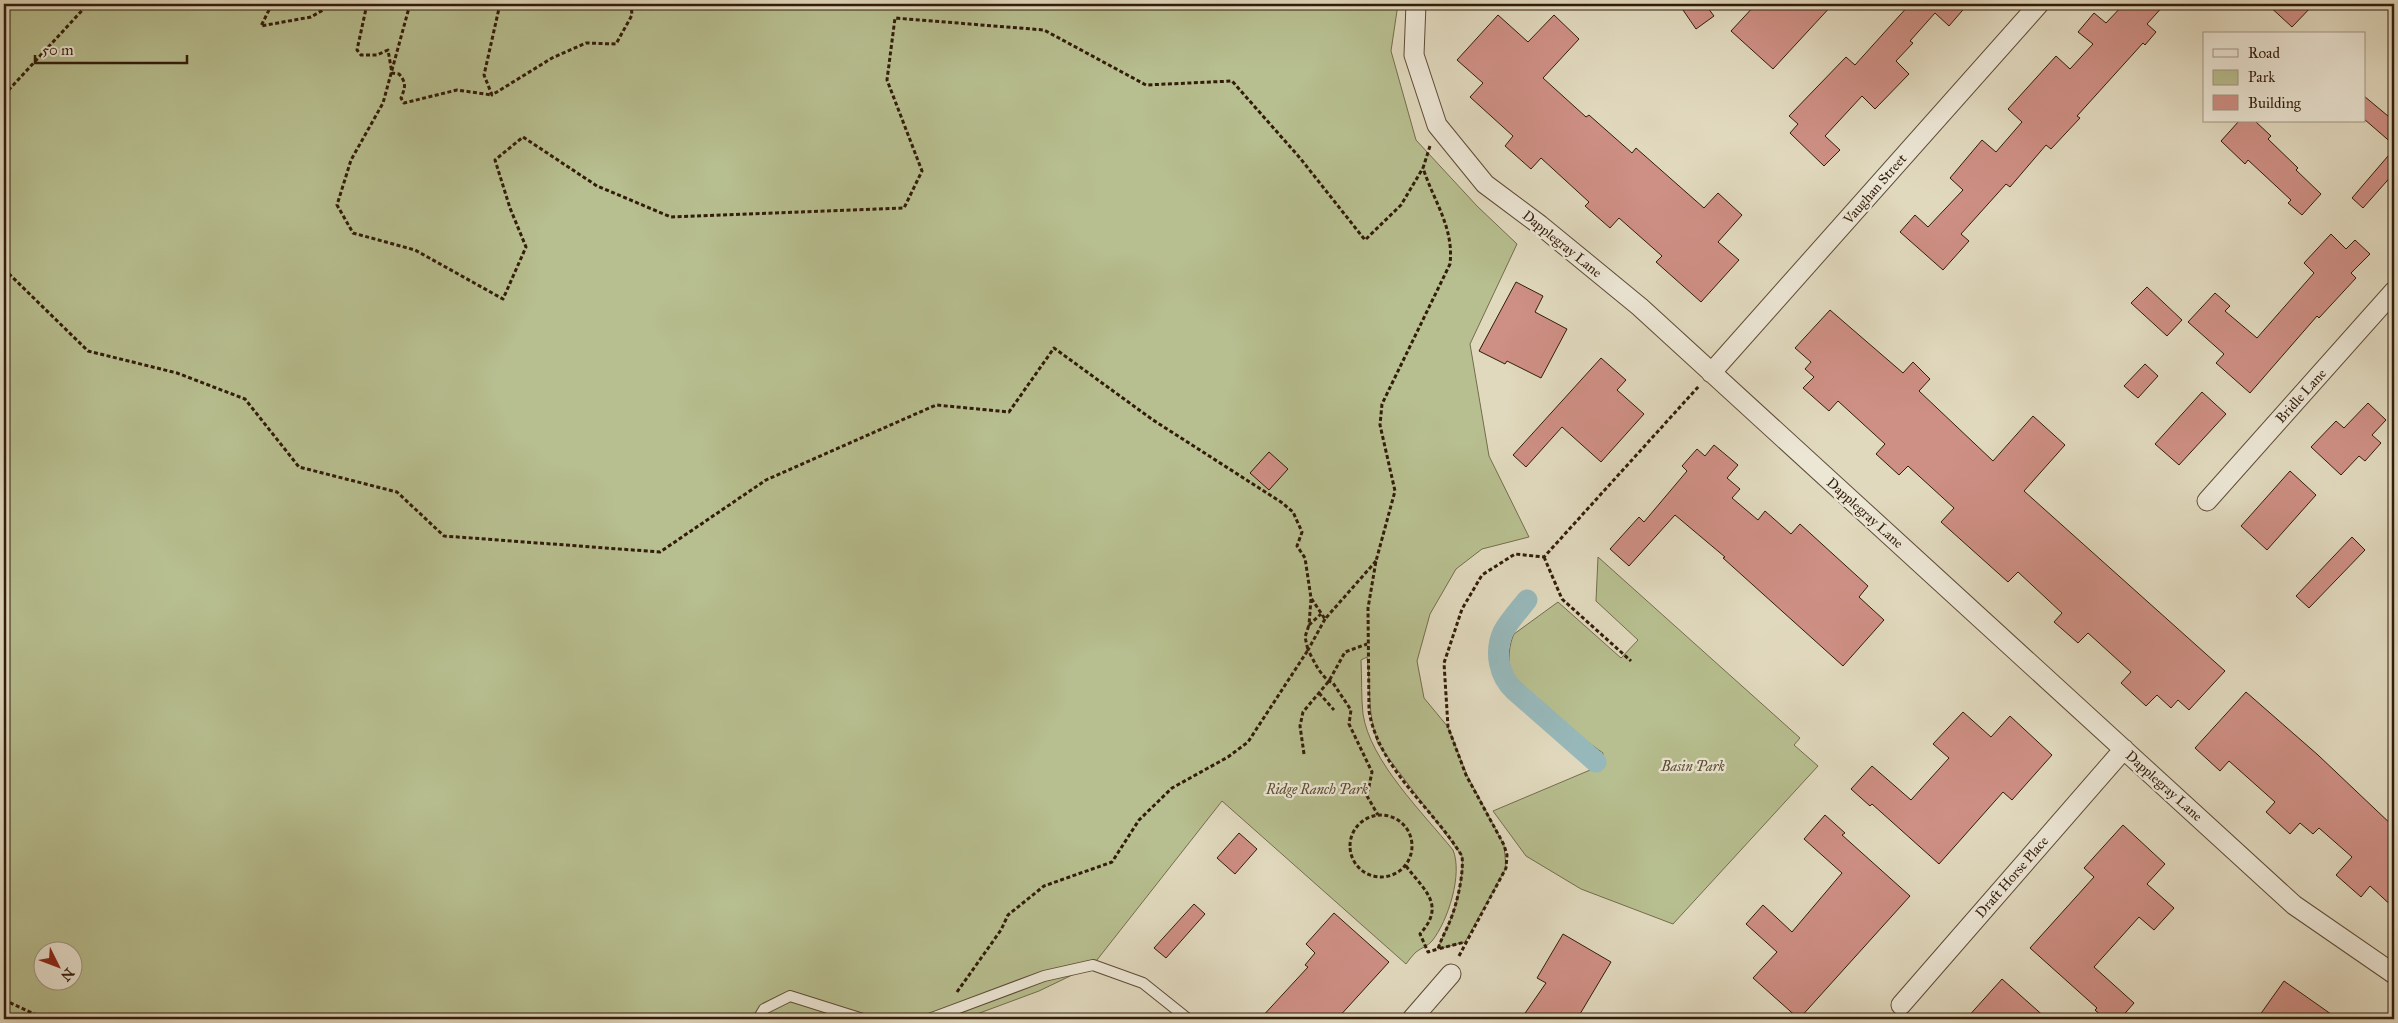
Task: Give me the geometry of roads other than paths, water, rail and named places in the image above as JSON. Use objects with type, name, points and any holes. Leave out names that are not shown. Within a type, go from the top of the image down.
[{"type":"street","name":"Dapplegray Lane","points":[[1416,4],[1414,55],[1437,124],[1485,184],[1540,225],[1640,307],[2294,905],[2394,974]]},
{"type":"street","name":"Vaughan Street","points":[[1711,373],[2039,4]]},
{"type":"street","name":"Bridle Lane","points":[[2207,501],[2394,291]]},
{"type":"street","name":"Draft Horse Place","points":[[1900,1005],[2124,749]]},
{"type":"street","points":[[1412,1019],[1451,974]]},
{"type":"lane","points":[[929,1019],[954,1011],[994,993],[1044,976],[1093,965],[1143,983],[1188,1019]]},
{"type":"lane","points":[[758,1019],[764,1008],[790,996],[863,1019]]},
{"type":"waterway","points":[[1527,600],[1511,620],[1500,640],[1499,655],[1502,671],[1514,690],[1596,762]]},
{"type":"park label","name":"Basin Park","points":[[1693,766]]},
{"type":"park label","name":"Ridge Ranch Park","points":[[1317,789]]}]
